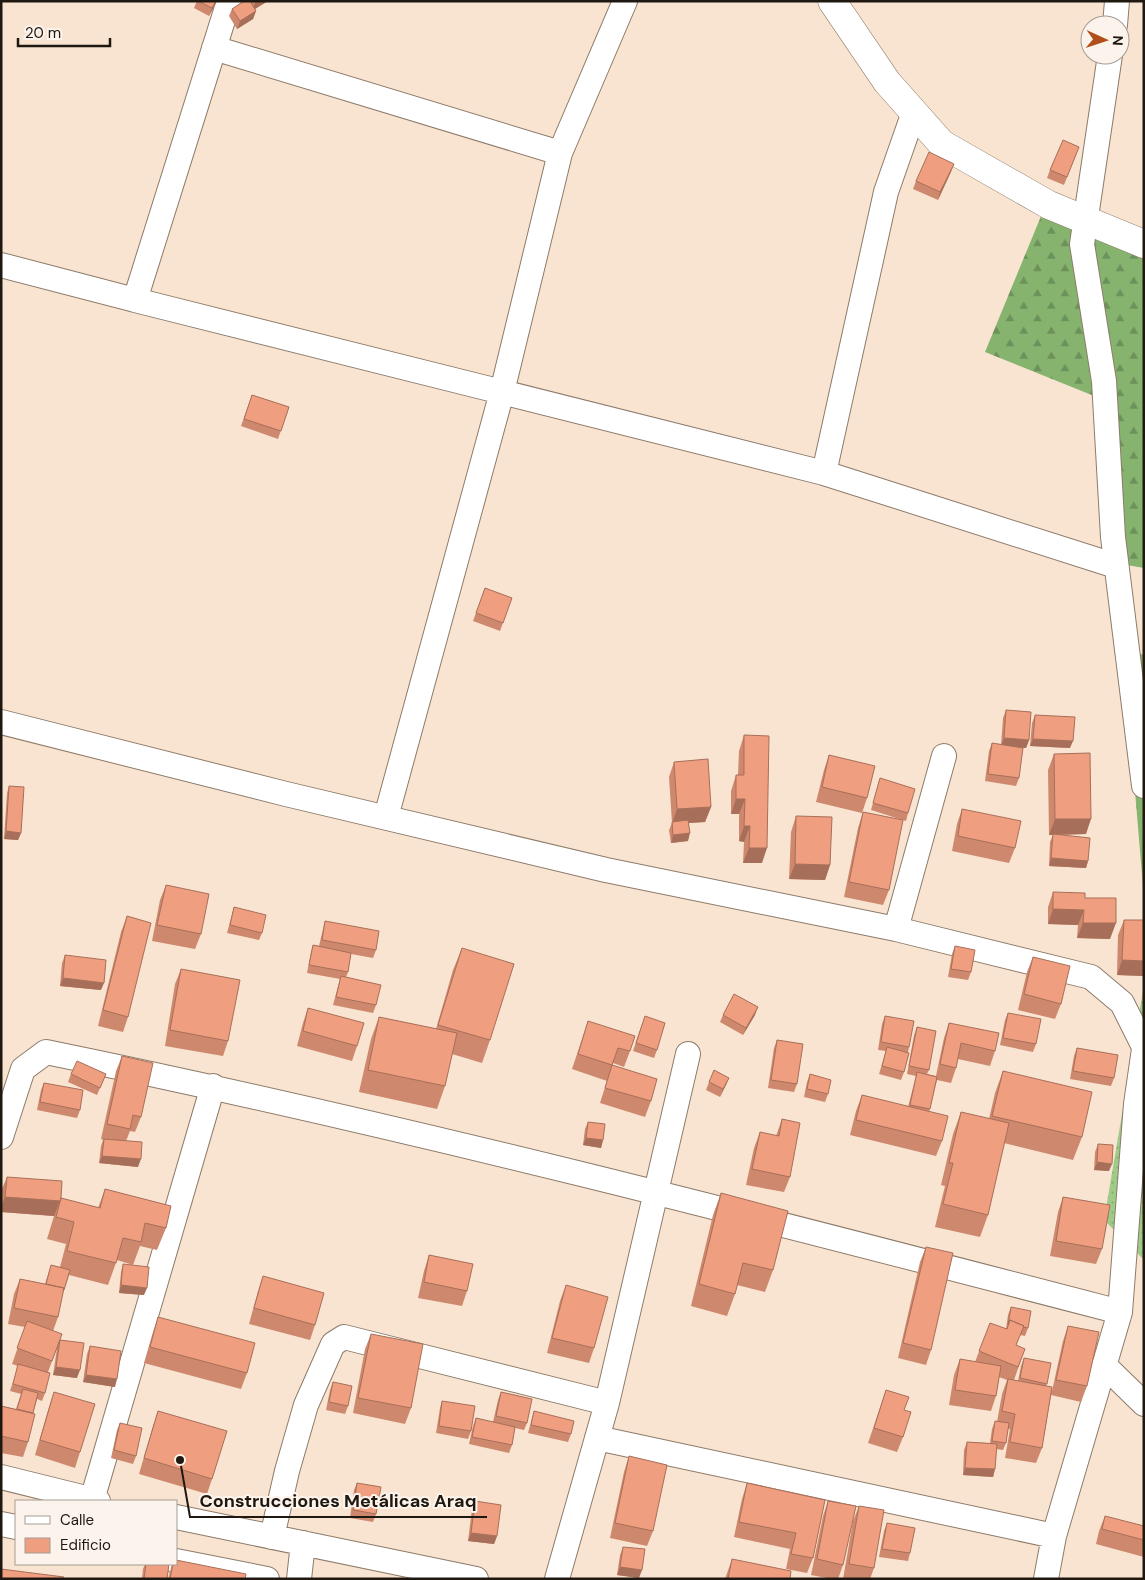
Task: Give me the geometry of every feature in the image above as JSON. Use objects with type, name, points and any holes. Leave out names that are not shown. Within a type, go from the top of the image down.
[{"type":"street","points":[[135,300],[229,1]]},
{"type":"street","points":[[386,817],[502,392],[560,153],[626,1]]},
{"type":"street","points":[[832,1],[887,82],[942,144],[1049,205],[1144,244]]},
{"type":"street","points":[[1116,15],[1117,1]]},
{"type":"street","points":[[214,48],[560,153]]},
{"type":"street","points":[[1108,65],[1084,220],[1082,244],[1104,381],[1116,566],[1144,786]]},
{"type":"street","points":[[824,473],[886,192],[914,112]]},
{"type":"street","points":[[1,265],[824,473],[1116,566]]},
{"type":"street","points":[[1,722],[606,870],[896,929],[1091,977],[1122,1004],[1144,1048],[1136,1104],[1120,1312],[1054,1536],[1046,1579]]},
{"type":"street","points":[[896,929],[944,756]]},
{"type":"street","points":[[1,1137],[23,1068],[46,1052],[213,1086],[655,1191],[1120,1312]]},
{"type":"street","points":[[557,1579],[607,1403],[688,1054]]},
{"type":"street","points":[[95,1500],[213,1086]]},
{"type":"street","points":[[272,1537],[287,1471],[306,1406],[333,1344],[344,1337],[607,1403]]},
{"type":"street","points":[[1104,1365],[1144,1404]]},
{"type":"street","points":[[597,1438],[1054,1536]]},
{"type":"street","points":[[1,1477],[91,1500]]},
{"type":"street","points":[[178,1517],[476,1579]]},
{"type":"street","points":[[1,1524],[15,1527]]},
{"type":"street","points":[[299,1579],[303,1543]]},
{"type":"street","points":[[178,1561],[266,1579]]},
{"type":"green space","points":[[1044,209],[1144,256],[1144,568],[1121,564],[1114,404],[985,352]]},
{"type":"green space","points":[[1123,649],[1144,655],[1144,898]]},
{"type":"green space","points":[[1144,985],[1144,1260],[1104,1220]]},
{"type":"building","points":[[198,1],[216,1],[212,8]]},
{"type":"building","points":[[244,1],[250,1],[256,11],[240,21],[232,9]]},
{"type":"building","points":[[1063,140],[1079,147],[1067,177],[1050,170]]},
{"type":"building","points":[[929,152],[954,164],[940,192],[916,181]]},
{"type":"building","points":[[252,395],[289,407],[281,431],[244,419]]},
{"type":"building","points":[[485,588],[512,598],[503,623],[476,613]]},
{"type":"building","points":[[1006,710],[1031,712],[1029,740],[1004,738]]},
{"type":"building","points":[[1035,715],[1075,717],[1073,741],[1033,739]]},
{"type":"building","points":[[744,735],[769,736],[767,848],[749,848],[750,826],[744,826],[745,799],[736,799],[736,775],[744,775]]},
{"type":"building","points":[[992,743],[1023,748],[1019,778],[988,774]]},
{"type":"building","points":[[1090,753],[1091,819],[1055,819],[1054,754]]},
{"type":"building","points":[[829,755],[875,766],[867,798],[822,787]]},
{"type":"building","points":[[708,759],[711,807],[677,809],[674,762]]},
{"type":"building","points":[[880,778],[915,789],[908,813],[873,803]]},
{"type":"building","points":[[9,786],[24,787],[21,833],[6,831]]},
{"type":"building","points":[[962,809],[1021,821],[1015,848],[958,836]]},
{"type":"building","points":[[863,812],[903,820],[889,890],[849,882]]},
{"type":"building","points":[[796,816],[832,817],[830,865],[795,864]]},
{"type":"building","points":[[688,820],[690,833],[673,835],[672,822]]},
{"type":"building","points":[[1053,834],[1090,838],[1088,861],[1051,858]]},
{"type":"building","points":[[166,885],[209,894],[201,934],[157,925]]},
{"type":"building","points":[[1053,892],[1085,893],[1085,898],[1116,898],[1116,923],[1083,923],[1084,910],[1053,909]]},
{"type":"building","points":[[234,907],[266,915],[262,933],[230,925]]},
{"type":"building","points":[[127,916],[151,923],[128,1017],[103,1010]]},
{"type":"building","points":[[1124,920],[1144,920],[1144,961],[1122,960]]},
{"type":"building","points":[[325,921],[379,931],[376,950],[322,940]]},
{"type":"building","points":[[313,945],[351,953],[348,972],[309,965]]},
{"type":"building","points":[[955,946],[975,950],[971,972],[951,969]]},
{"type":"building","points":[[462,948],[514,964],[490,1040],[438,1025]]},
{"type":"building","points":[[65,955],[106,960],[104,983],[63,978]]},
{"type":"building","points":[[1033,957],[1070,966],[1061,1004],[1024,994]]},
{"type":"building","points":[[181,969],[240,980],[228,1041],[170,1030]]},
{"type":"building","points":[[341,976],[381,985],[376,1005],[336,997]]},
{"type":"building","points":[[734,994],[758,1007],[746,1028],[723,1015]]},
{"type":"building","points":[[308,1008],[364,1023],[357,1046],[303,1031]]},
{"type":"building","points":[[1008,1013],[1041,1019],[1036,1044],[1003,1038]]},
{"type":"building","points":[[645,1016],[665,1023],[657,1050],[636,1043]]},
{"type":"building","points":[[885,1016],[914,1021],[909,1047],[881,1042]]},
{"type":"building","points":[[379,1017],[457,1033],[445,1086],[368,1070]]},
{"type":"building","points":[[588,1021],[635,1036],[630,1051],[618,1048],[612,1065],[578,1054]]},
{"type":"building","points":[[949,1023],[999,1033],[995,1051],[961,1043],[956,1068],[940,1064]]},
{"type":"building","points":[[917,1027],[936,1031],[929,1070],[909,1066]]},
{"type":"building","points":[[777,1040],[803,1044],[797,1084],[771,1080]]},
{"type":"building","points":[[887,1047],[909,1053],[904,1072],[882,1066]]},
{"type":"building","points":[[1077,1048],[1118,1055],[1114,1078],[1073,1071]]},
{"type":"building","points":[[122,1056],[153,1063],[141,1117],[133,1115],[130,1129],[107,1124]]},
{"type":"building","points":[[77,1061],[106,1074],[100,1088],[71,1074]]},
{"type":"building","points":[[612,1065],[657,1079],[651,1101],[605,1088]]},
{"type":"building","points":[[714,1070],[729,1078],[723,1089],[709,1082]]},
{"type":"building","points":[[1003,1071],[1092,1092],[1082,1137],[992,1116]]},
{"type":"building","points":[[917,1072],[937,1077],[930,1109],[910,1105]]},
{"type":"building","points":[[810,1074],[831,1080],[828,1094],[807,1089]]},
{"type":"building","points":[[44,1083],[83,1090],[80,1110],[40,1102]]},
{"type":"building","points":[[862,1095],[948,1116],[942,1141],[856,1120]]},
{"type":"building","points":[[961,1112],[1009,1123],[988,1215],[943,1204],[953,1163],[949,1163]]},
{"type":"building","points":[[782,1119],[800,1123],[790,1177],[752,1169],[760,1132],[779,1136]]},
{"type":"building","points":[[588,1122],[605,1124],[603,1140],[586,1138]]},
{"type":"building","points":[[104,1139],[142,1142],[141,1159],[102,1156]]},
{"type":"building","points":[[1098,1144],[1113,1145],[1112,1164],[1097,1162]]},
{"type":"building","points":[[7,1177],[62,1181],[60,1201],[5,1197]]},
{"type":"building","points":[[105,1189],[171,1206],[166,1228],[145,1223],[141,1242],[123,1238],[116,1263],[67,1251],[74,1222],[56,1217],[61,1198],[100,1208]]},
{"type":"building","points":[[721,1193],[788,1211],[773,1270],[743,1263],[735,1294],[699,1284]]},
{"type":"building","points":[[1063,1197],[1110,1205],[1102,1249],[1056,1241]]},
{"type":"building","points":[[926,1247],[953,1253],[931,1350],[903,1343]]},
{"type":"building","points":[[429,1255],[473,1264],[467,1291],[424,1282]]},
{"type":"building","points":[[123,1264],[149,1267],[147,1288],[121,1285]]},
{"type":"building","points":[[51,1265],[70,1270],[64,1290],[64,1288],[46,1284]]},
{"type":"building","points":[[263,1276],[324,1293],[315,1325],[254,1308]]},
{"type":"building","points":[[20,1279],[64,1288],[58,1317],[14,1308]]},
{"type":"building","points":[[566,1285],[608,1297],[594,1348],[552,1338]]},
{"type":"building","points":[[1011,1307],[1031,1311],[1028,1328],[1010,1320],[1008,1325]]},
{"type":"building","points":[[158,1317],[255,1343],[247,1373],[150,1347]]},
{"type":"building","points":[[1010,1320],[1024,1326],[1016,1345],[1025,1349],[1018,1367],[979,1351],[990,1323],[1007,1329]]},
{"type":"building","points":[[27,1321],[62,1334],[52,1361],[17,1348]]},
{"type":"building","points":[[1068,1326],[1099,1332],[1087,1386],[1056,1380]]},
{"type":"building","points":[[371,1334],[423,1344],[411,1408],[358,1398]]},
{"type":"building","points":[[60,1340],[84,1343],[80,1370],[56,1367]]},
{"type":"building","points":[[90,1346],[121,1351],[117,1379],[86,1375]]},
{"type":"building","points":[[1024,1358],[1051,1363],[1047,1384],[1020,1378]]},
{"type":"building","points":[[960,1359],[1001,1366],[996,1396],[955,1390]]},
{"type":"building","points":[[18,1364],[50,1373],[45,1393],[13,1384]]},
{"type":"building","points":[[1008,1379],[1052,1387],[1042,1448],[1010,1442],[1015,1414],[1002,1411]]},
{"type":"building","points":[[333,1382],[352,1386],[348,1406],[329,1402]]},
{"type":"building","points":[[23,1389],[38,1393],[33,1413],[17,1409]]},
{"type":"building","points":[[886,1390],[909,1397],[904,1410],[911,1412],[903,1437],[874,1428]]},
{"type":"building","points":[[54,1392],[95,1404],[80,1452],[40,1440]]},
{"type":"building","points":[[501,1392],[532,1399],[527,1423],[496,1416]]},
{"type":"building","points":[[442,1401],[475,1406],[471,1431],[439,1426]]},
{"type":"building","points":[[1,1406],[35,1414],[28,1442],[1,1436]]},
{"type":"building","points":[[158,1411],[227,1431],[212,1479],[144,1458]]},
{"type":"building","points":[[534,1411],[574,1421],[571,1434],[531,1425]]},
{"type":"building","points":[[476,1418],[515,1427],[512,1445],[472,1437]]},
{"type":"building","points":[[995,1421],[1009,1423],[1006,1443],[992,1441]]},
{"type":"building","points":[[120,1423],[142,1428],[136,1456],[114,1450]]},
{"type":"building","points":[[967,1442],[997,1444],[995,1469],[965,1468]]},
{"type":"building","points":[[629,1456],[667,1465],[653,1531],[615,1523]]},
{"type":"building","points":[[357,1483],[381,1487],[376,1514],[353,1510]]},
{"type":"building","points":[[747,1483],[825,1500],[813,1558],[791,1554],[796,1533],[739,1522]]},
{"type":"building","points":[[475,1501],[501,1505],[497,1536],[471,1533]]},
{"type":"building","points":[[828,1501],[856,1506],[843,1565],[817,1559]]},
{"type":"building","points":[[859,1506],[884,1510],[874,1568],[849,1564]]},
{"type":"building","points":[[1105,1516],[1144,1526],[1144,1540],[1102,1529]]},
{"type":"building","points":[[887,1523],[915,1528],[910,1553],[882,1549]]},
{"type":"building","points":[[623,1547],[645,1549],[642,1570],[620,1567]]},
{"type":"building","points":[[732,1559],[791,1571],[790,1579],[728,1579]]},
{"type":"building","points":[[178,1560],[246,1574],[245,1579],[170,1579],[173,1565],[178,1565]]},
{"type":"building","points":[[146,1565],[169,1565],[167,1579],[144,1579]]},
{"type":"building","points":[[1,1569],[64,1577],[63,1579],[1,1579]]},
{"type":"place","name":"Construcciones Metálicas Araq","points":[[180,1460]]}]
